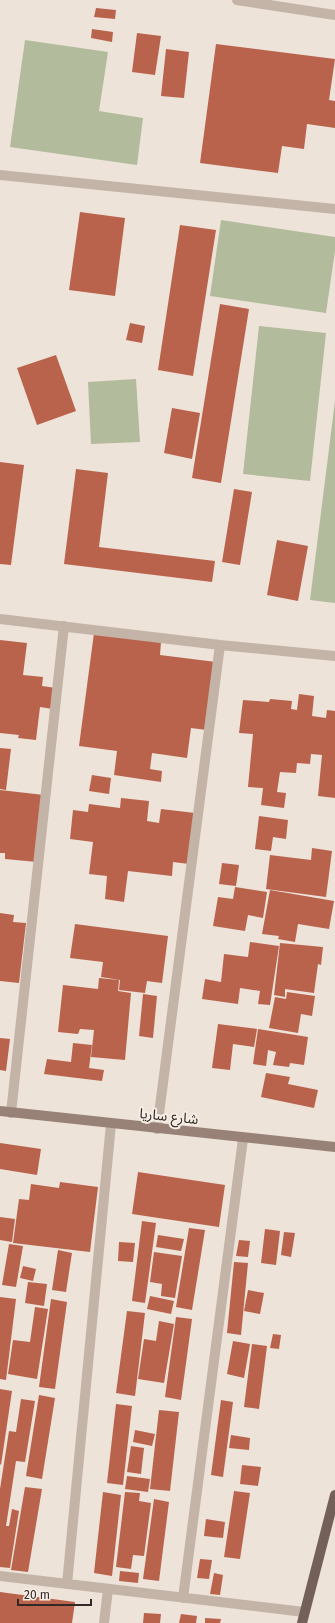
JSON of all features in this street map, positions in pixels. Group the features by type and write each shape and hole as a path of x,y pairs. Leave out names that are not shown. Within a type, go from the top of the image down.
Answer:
{"main road":[{"path":"302,1623 335,1494"}],"street":[{"path":"237,0 335,15"},
{"path":"0,175 335,209"},
{"path":"0,618 220,645 335,656"},
{"path":"11,1112 64,626"},
{"path":"158,1129 220,645"},
{"name":"شارع ساريا","path":"0,1111 335,1147"},
{"path":"66,1584 110,1124"},
{"path":"183,1598 243,1138"},
{"path":"0,1576 304,1612"},
{"path":"104,1623 108,1589"}],"green space":[{"path":"25,40 108,52 99,111 143,118 137,165 10,147"},
{"path":"221,220 335,237 335,251 326,313 210,296"},
{"path":"259,326 326,333 310,481 243,474"},
{"path":"136,379 140,442 91,444 88,382"},
{"path":"335,401 335,603 310,600"}],"building":[{"path":"96,8 116,10 115,19 94,17"},
{"path":"92,29 113,32 112,42 91,38"},
{"path":"137,33 161,36 155,75 132,72"},
{"path":"216,44 335,59 329,100 335,101 335,128 307,124 304,149 282,146 278,173 200,163"},
{"path":"166,49 189,52 184,98 161,96"},
{"path":"80,212 125,218 115,296 69,290"},
{"path":"180,225 216,230 193,376 158,370"},
{"path":"220,304 249,309 221,483 192,478"},
{"path":"130,323 145,326 142,343 126,340"},
{"path":"56,355 76,411 37,425 17,368"},
{"path":"172,408 200,413 192,459 164,453"},
{"path":"0,462 24,465 11,565 0,564"},
{"path":"76,469 108,473 99,547 215,561 212,582 64,564"},
{"path":"234,489 252,492 240,565 222,562"},
{"path":"277,540 308,546 298,601 267,595"},
{"path":"94,633 161,642 160,655 216,662 207,730 191,728 187,758 152,753 150,769 162,771 161,782 114,775 117,751 79,746"},
{"path":"0,640 27,643 23,675 43,677 42,686 56,688 53,709 40,707 36,740 18,738 19,735 0,733"},
{"path":"299,694 314,696 312,716 326,718 327,710 335,711 335,798 318,796 322,755 311,754 310,764 297,763 296,773 280,772 277,792 286,793 284,808 261,805 263,788 248,787 253,734 239,733 243,700 269,702 270,699 292,701 291,709 297,710"},
{"path":"0,748 11,749 6,790 0,789"},
{"path":"92,775 111,778 109,794 89,791"},
{"path":"0,790 44,795 37,862 5,859 5,853 0,853"},
{"path":"121,798 149,801 147,821 159,823 161,809 195,813 189,864 173,862 172,876 128,871 124,902 105,899 107,876 89,874 93,842 70,839 73,810 88,812 89,804 120,808"},
{"path":"259,816 288,820 286,839 273,837 271,851 255,849"},
{"path":"312,848 332,851 326,897 266,889 270,855 311,860"},
{"path":"222,863 239,865 236,886 219,884"},
{"path":"235,887 267,892 263,918 248,915 245,931 213,926 218,897 233,899"},
{"path":"270,890 334,901 329,929 298,924 295,942 278,939 279,936 262,934"},
{"path":"0,913 14,915 13,922 26,923 19,983 0,981"},
{"path":"75,924 168,936 162,983 147,981 145,993 119,990 120,980 101,977 103,962 70,958"},
{"path":"250,942 279,946 270,1005 258,1004 260,991 240,988 238,1004 202,999 205,979 221,982 224,954 248,957"},
{"path":"280,943 323,947 321,965 318,964 314,993 285,989 285,997 274,995"},
{"path":"99,978 119,980 118,991 131,993 125,1060 91,1057 94,1030 80,1029 78,1034 58,1032 63,985 98,989"},
{"path":"287,992 315,996 312,1016 301,1014 298,1033 269,1028 275,997 286,999"},
{"path":"143,994 157,996 153,1038 139,1036"},
{"path":"218,1024 257,1029 254,1047 233,1044 230,1070 212,1068"},
{"path":"258,1029 308,1037 304,1065 290,1063 289,1067 273,1065 276,1052 268,1050 266,1066 253,1064"},
{"path":"0,1038 10,1039 6,1071 0,1070"},
{"path":"73,1043 92,1045 89,1068 104,1070 102,1081 44,1074 47,1059 71,1062"},
{"path":"266,1073 290,1077 288,1084 318,1090 314,1108 261,1097"},
{"path":"0,1143 41,1149 37,1175 0,1169"},
{"path":"138,1172 225,1185 219,1227 132,1214"},
{"path":"60,1182 98,1187 90,1252 13,1243 19,1199 29,1200 31,1184 59,1188"},
{"path":"0,1217 15,1219 12,1242 0,1240"},
{"path":"142,1221 156,1223 145,1303 132,1301"},
{"path":"189,1228 205,1230 192,1310 176,1307"},
{"path":"265,1229 280,1231 276,1265 261,1263"},
{"path":"284,1232 295,1233 291,1257 281,1255"},
{"path":"158,1235 184,1239 181,1251 156,1247"},
{"path":"239,1240 250,1241 248,1257 236,1256"},
{"path":"119,1242 135,1243 133,1262 118,1261"},
{"path":"9,1244 23,1246 16,1287 2,1285"},
{"path":"58,1250 72,1253 66,1292 52,1290"},
{"path":"154,1252 182,1256 175,1298 161,1296 162,1284 150,1282"},
{"path":"234,1262 248,1263 241,1335 227,1333"},
{"path":"23,1266 36,1269 33,1281 20,1278"},
{"path":"28,1282 47,1284 44,1306 25,1303"},
{"path":"248,1290 264,1293 260,1314 244,1311"},
{"path":"150,1296 174,1301 171,1314 147,1309"},
{"path":"0,1297 16,1299 6,1380 0,1379"},
{"path":"51,1299 67,1302 55,1389 39,1387"},
{"path":"35,1307 48,1309 37,1379 8,1374 13,1340 30,1342"},
{"path":"127,1311 145,1313 135,1396 116,1393"},
{"path":"176,1317 192,1319 181,1400 165,1397"},
{"path":"159,1321 174,1324 164,1383 138,1379 144,1339 156,1341"},
{"path":"273,1334 281,1335 279,1349 270,1348"},
{"path":"233,1341 250,1344 244,1378 227,1374"},
{"path":"252,1344 267,1346 259,1409 244,1407"},
{"path":"0,1389 12,1391 1,1465 0,1464"},
{"path":"39,1395 55,1398 42,1479 26,1476"},
{"path":"21,1399 35,1401 25,1462 16,1461 6,1526 9,1526 12,1509 19,1511 10,1568 0,1567 0,1489 9,1431 16,1432"},
{"path":"221,1400 233,1402 223,1477 211,1475"},
{"path":"116,1404 132,1406 123,1485 107,1483"},
{"path":"159,1410 179,1412 170,1491 150,1489"},
{"path":"135,1430 155,1434 152,1446 133,1442"},
{"path":"231,1435 250,1438 249,1450 229,1448"},
{"path":"131,1446 144,1448 141,1474 127,1472"},
{"path":"242,1465 261,1467 258,1486 240,1484"},
{"path":"127,1476 150,1479 148,1492 125,1489"},
{"path":"25,1487 42,1489 28,1572 11,1570"},
{"path":"234,1491 250,1493 240,1559 224,1557"},
{"path":"103,1492 121,1495 112,1576 94,1573"},
{"path":"125,1492 140,1493 139,1501 151,1503 144,1556 133,1555 131,1569 116,1567"},
{"path":"154,1499 169,1502 159,1581 143,1579"},
{"path":"206,1519 225,1522 223,1538 204,1536"},
{"path":"200,1559 212,1560 209,1579 197,1578"},
{"path":"120,1571 139,1573 138,1583 119,1581"},
{"path":"214,1573 223,1575 220,1595 210,1594"},
{"path":"0,1592 75,1602 72,1623 0,1623"},
{"path":"144,1613 161,1614 160,1623 143,1623"},
{"path":"181,1614 197,1616 196,1623 179,1623"},
{"path":"205,1618 221,1619 220,1623 205,1623"}]}
